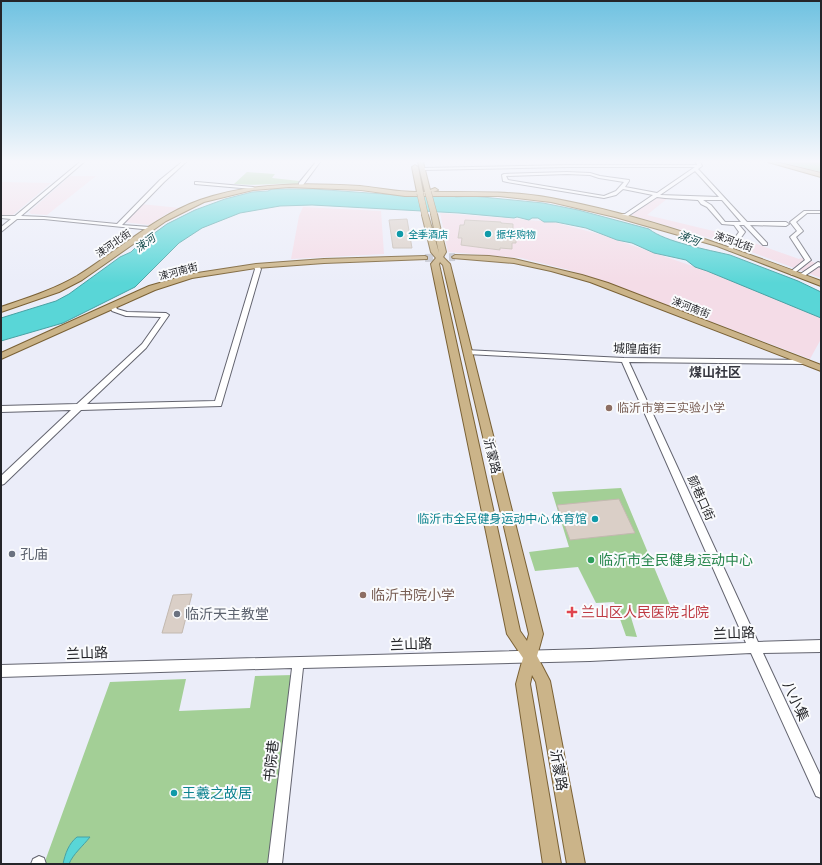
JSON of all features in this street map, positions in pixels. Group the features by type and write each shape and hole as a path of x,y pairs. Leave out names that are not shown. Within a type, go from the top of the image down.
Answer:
{"main road":[{"name":"涑河北街","path":"1,310 56,290 79,278 164,220 199,202"},
{"name":"沂蒙路","path":"422,202 434,252 442,259 467,352 536,634 523,684 552,864"},
{"name":"沂蒙路","path":"431,202 514,634 530,656 543,681 576,864"},
{"name":"涑河北街","path":"561,202 628,217 730,249 821,284"},
{"path":"359,260 371,257 428,256 442,259"},
{"name":"涑河南街","path":"1,356 152,288 191,276 256,266 374,259 442,259 501,261 553,270 605,285 821,368"},
{"path":"359,260 442,259"}],"street":[{"path":"1,230 33,202"},
{"path":"118,226 141,202"},
{"path":"628,217 646,202"},
{"path":"702,202 709,206 724,224 786,224"},
{"path":"727,202 765,244"},
{"path":"792,273 808,260 793,237 800,231 793,222 806,212 821,212"},
{"path":"1,217 44,218 150,229"},
{"path":"730,249 742,232 736,224"},
{"path":"801,276 818,264 821,265"},
{"path":"1,409 218,404 258,269 256,266"},
{"path":"1,481 144,346 166,315 126,314 114,310 113,306"},
{"name":"城隍庙街","path":"467,352 624,360 806,362"},
{"name":"颜巷口街","path":"624,360 754,647"},
{"name":"兰山路","path":"1,671 821,646"},
{"name":"八小集","path":"754,647 821,790"},
{"name":"书院巷","path":"275,864 298,662"}],"shaded area":[{"path":"1,202 28,202 13,215 1,215"},
{"path":"40,202 63,202 47,215 31,214 29,212"},
{"path":"650,202 663,202 647,215 734,236 799,259 801,258 808,260 821,265 821,278 730,244 631,215"},
{"path":"141,204 180,208 168,213 149,225 123,222"},
{"path":"303,207 381,211 384,254 291,259 299,216"},
{"path":"440,213 553,222 599,234 707,271 821,318 821,339 810,359 662,303 569,270 521,258 448,252"}],"green space":[{"name":"临沂市全民健身运动中心","path":"621,488 671,608 630,614 637,637 626,636 614,602 596,603 578,567 535,571 529,552 569,547 552,492"},
{"name":"王羲之故居","path":"293,675 269,864 44,864 110,682 186,679 179,711 250,708 255,676"}],"water":[{"name":"涑河","path":"216,202 543,203 578,210 649,229 656,234 676,242 730,255 798,281 821,292 821,318 695,267 686,260 654,253 632,243 617,240 586,228 556,222 544,222 538,218 532,218 529,220 517,217 312,205 280,206 240,213 202,228 179,243 135,287 63,323 1,341 1,318 56,301 69,294 120,257 131,252 138,245 167,224 195,210"},
{"path":"77,837 90,837 76,853 69,864 63,864 68,849"}],"building":[{"name":"全季酒店","path":"407,219 412,248 393,248 389,220"},
{"name":"振华购物","path":"465,220 513,224 513,230 516,230 516,243 512,243 512,249 500,248 500,250 461,245 462,238 458,238 460,225 464,225"},
{"name":"临沂市全民健身运动中心 体育馆","path":"619,499 635,533 570,540 557,505"},
{"name":"临沂天主教堂","path":"192,594 182,633 162,633 173,595"}],"tunnel":[{"path":"425,258 455,257"}],"place":[{"name":"全季酒店","path":"400,234"},
{"name":"振华购物","path":"488,234"},
{"name":"临沂市第三实验小学","path":"609,408"},
{"name":"临沂市全民健身运动中心 体育馆","path":"595,519"},
{"name":"孔庙","path":"12,554"},
{"name":"临沂市全民健身运动中心","path":"591,560"},
{"name":"临沂书院小学","path":"363,595"},
{"name":"兰山区人民医院 北院","path":"572,612"},
{"name":"临沂天主教堂","path":"177,614"},
{"name":"王羲之故居","path":"174,793"}],"district":[{"name":"煤山社区","path":"715,372"}]}
